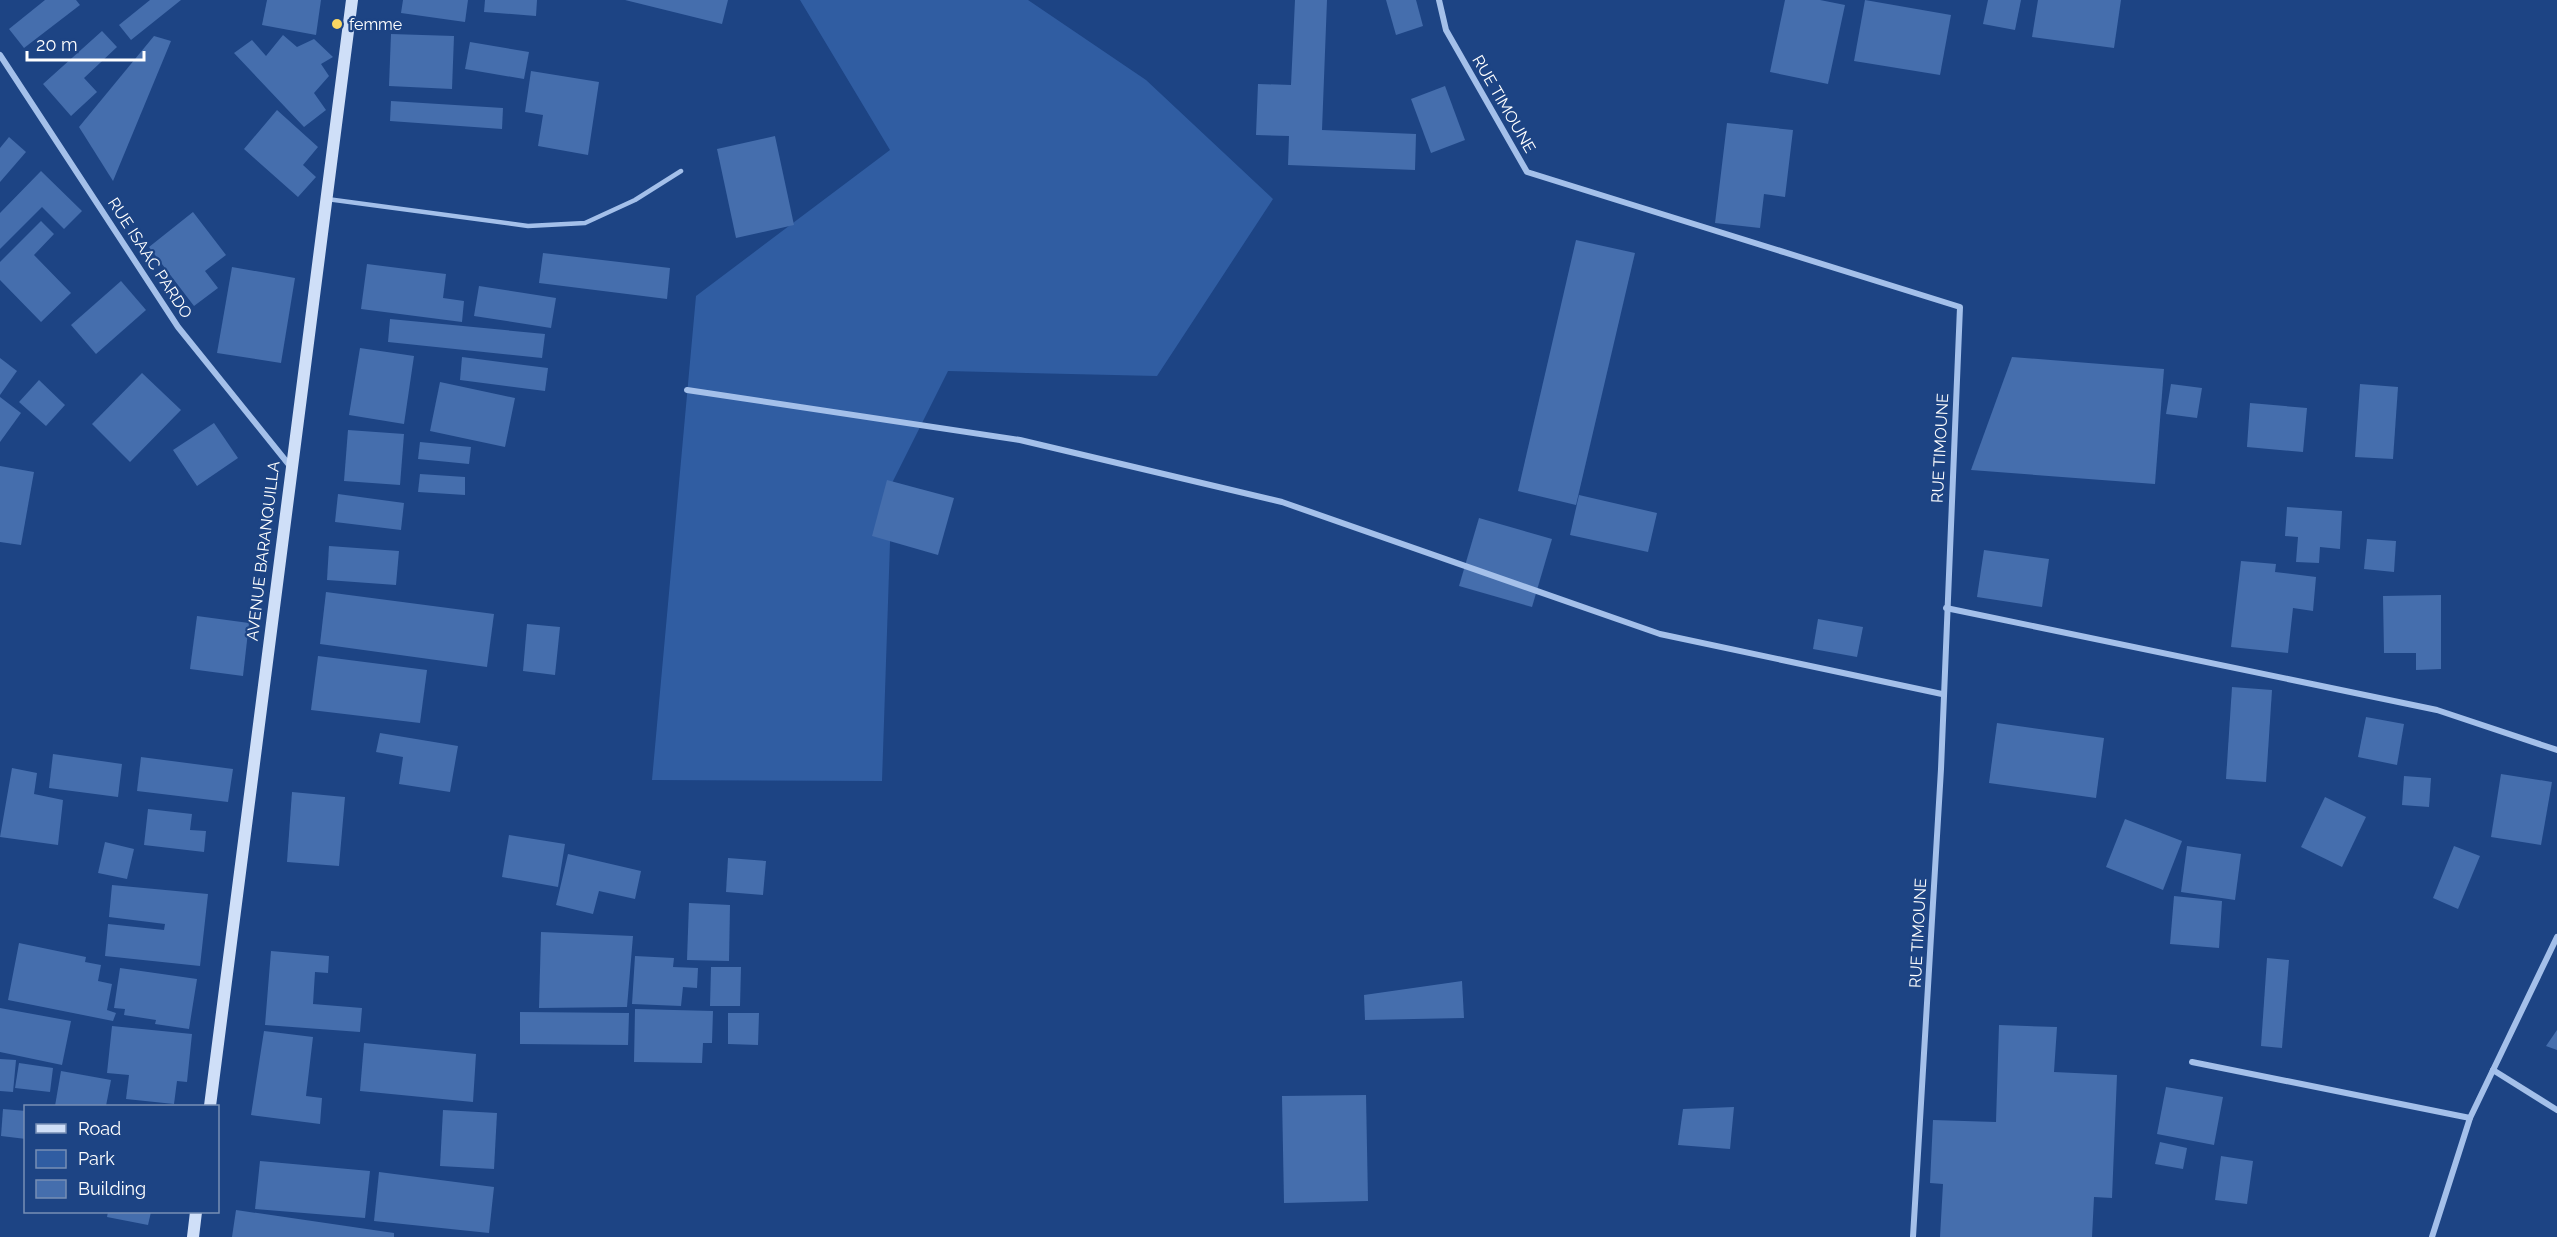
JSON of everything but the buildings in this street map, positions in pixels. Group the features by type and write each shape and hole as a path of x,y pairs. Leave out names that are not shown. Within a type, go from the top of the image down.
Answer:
{"main road":[{"name":"AVENUE BARANQUILLA","path":"210,1105 324,198 352,0"},
{"path":"193,1237 196,1213"}],"street":[{"name":"RUE TIMOUNE","path":"1439,0 1446,30 1527,172 1960,307 1942,694 1941,769 1913,1237"},
{"name":"RUE ISAAC PARDO","path":"0,55 178,327 291,466"},
{"path":"687,390 1020,440 1282,502 1660,634 1942,694"},
{"path":"1946,608 2437,710 2557,750"},
{"path":"2433,1237 2470,1118 2557,936"},
{"path":"2192,1062 2470,1118"},
{"path":"2493,1070 2557,1110"}],"lane":[{"path":"324,198 516,225 585,223 635,200 681,171"}],"green space":[{"path":"800,0 1028,0 1146,80 1273,199 1157,376 948,371 892,483 882,781 652,780 696,296 890,150"}],"place":[{"name":"femme","path":"337,24"}]}
